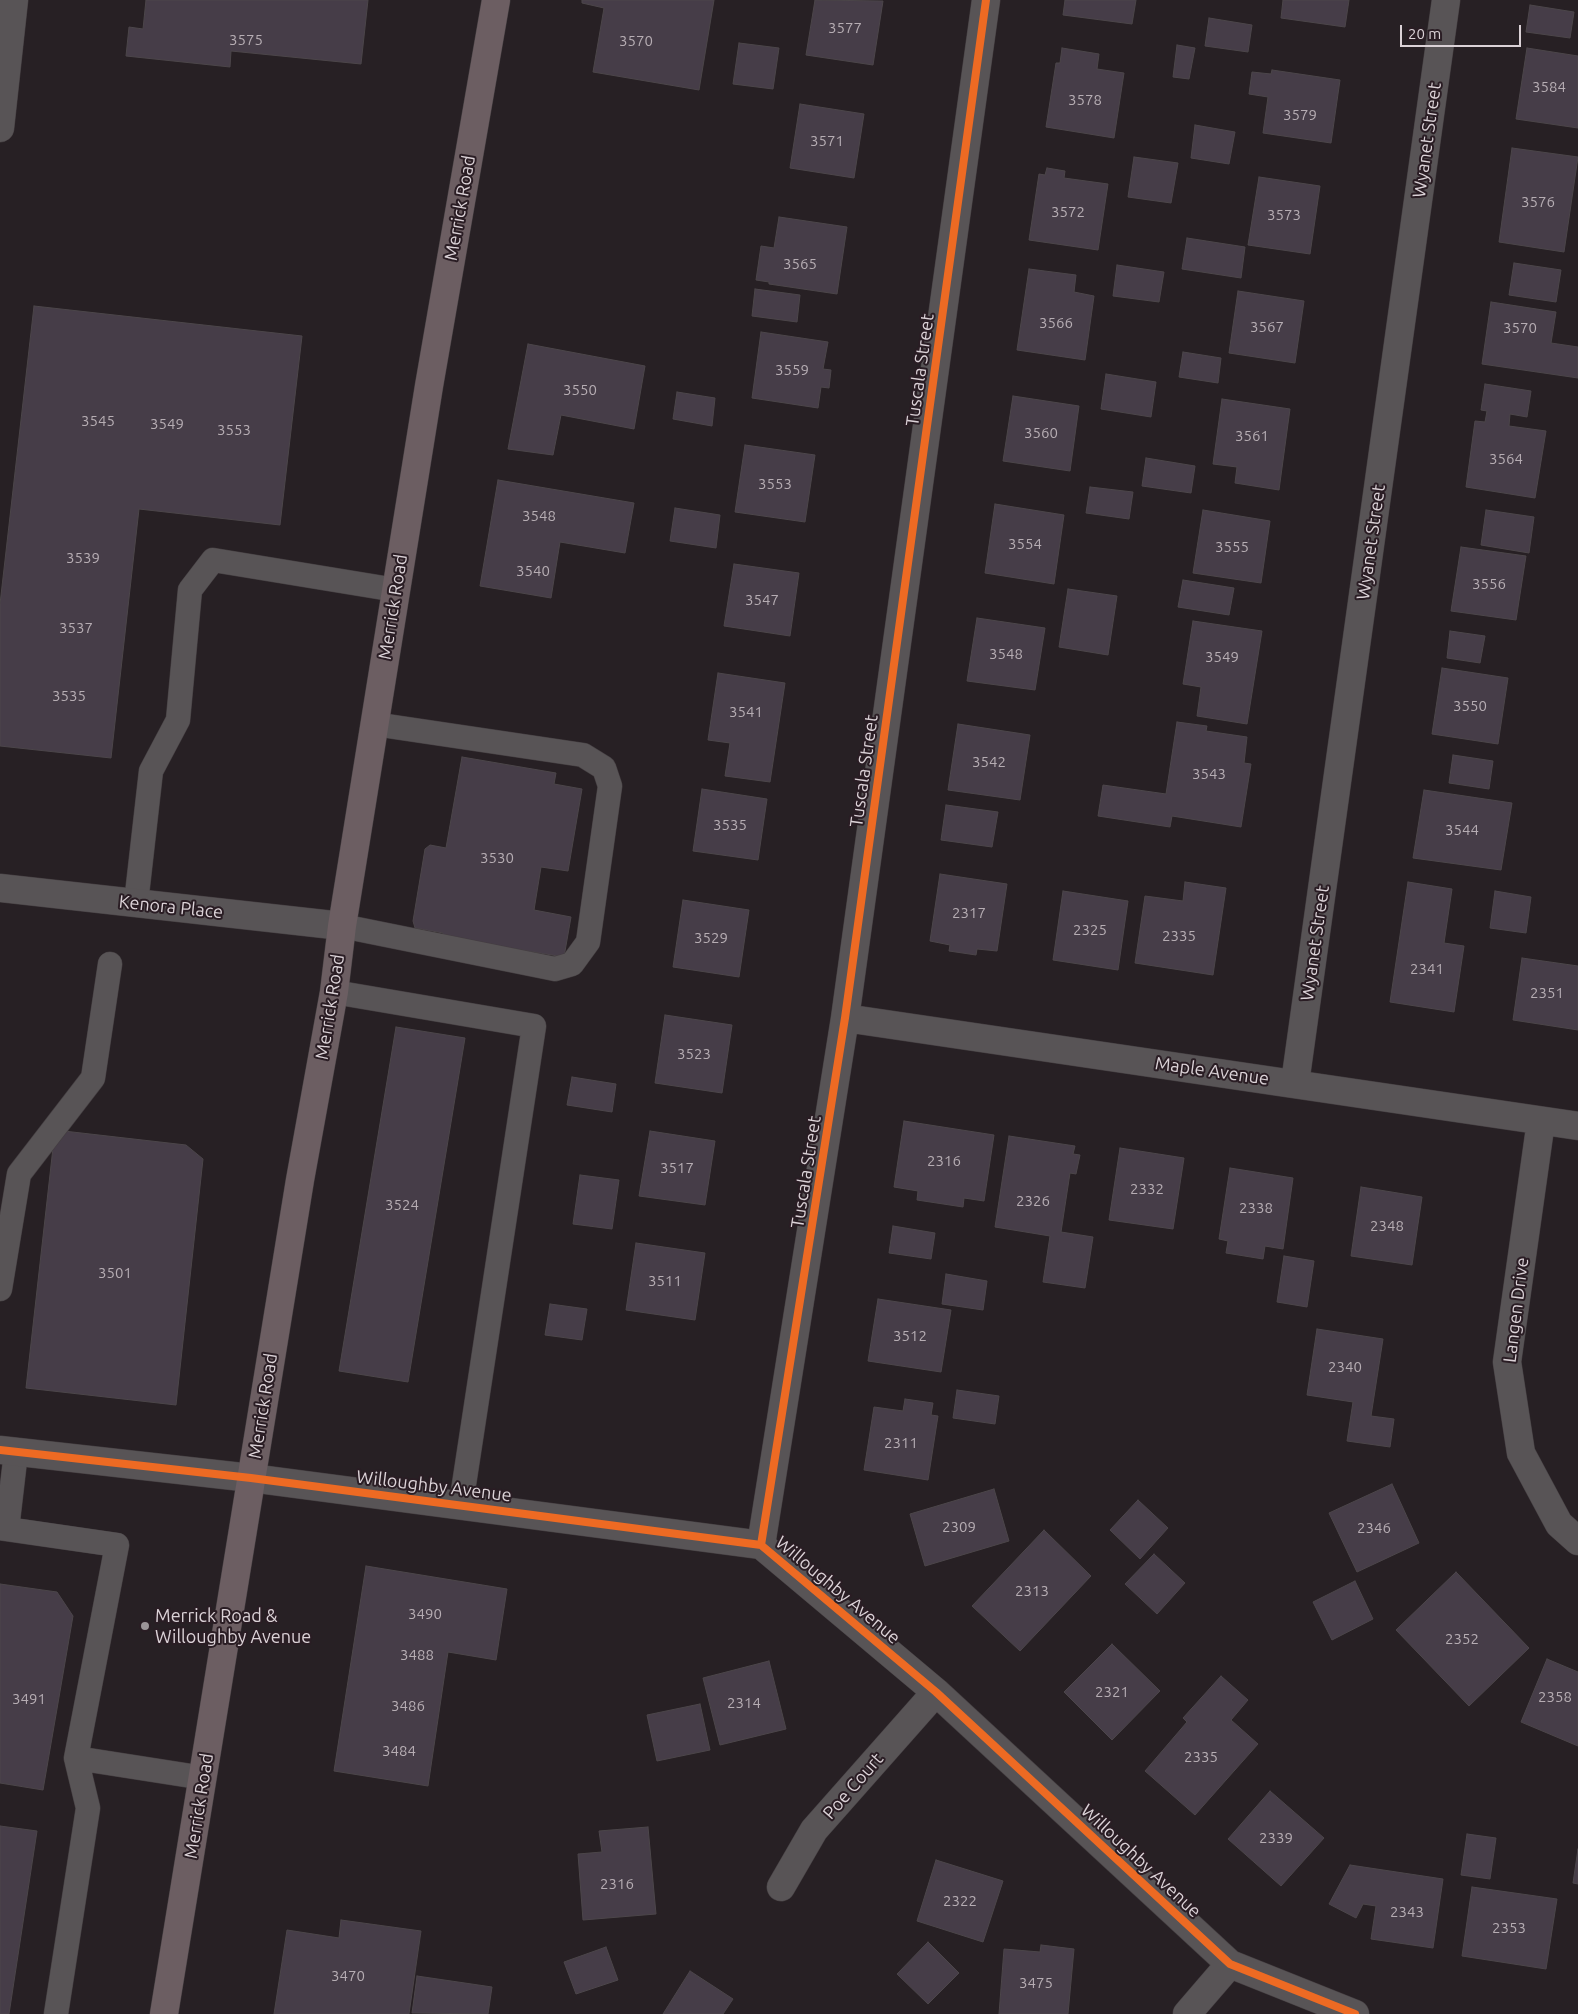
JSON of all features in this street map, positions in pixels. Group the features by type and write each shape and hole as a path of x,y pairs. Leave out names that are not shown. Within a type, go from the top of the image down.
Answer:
{"main road":[{"name":"Merrick Road","path":"164,2014 300,1180 334,992 342,926 429,386 496,0"}],"street":[{"path":"0,128 14,0"},
{"name":"Tuscala Street","path":"761,1545 845,1018 986,0"},
{"name":"Wyanet Street","path":"1295,1083 1446,0"},
{"name":"Kenora Place","path":"0,888 342,926"},
{"name":"Maple Avenue","path":"845,1018 1578,1126"},
{"name":"Langen Drive","path":"1541,1121 1507,1362 1521,1453 1559,1524 1578,1541"},
{"name":"Willoughby Avenue","path":"8,1451 461,1504 761,1545 936,1692 1230,1964 1355,2014"},
{"name":"Poe Court","path":"781,1887 814,1830 936,1692"},
{"path":"1187,2014 1230,1964"}],"lane":[{"path":"136,903 151,771 178,720 190,590 214,560 396,590"},
{"path":"342,926 555,969 572,964 588,942 610,786 604,768 583,755 374,724"},
{"path":"0,1289 19,1174 93,1078 110,964"},
{"path":"334,992 534,1026 461,1504"},
{"path":"8,1451 3,1528 117,1545 76,1758 88,1808 56,2014"},
{"path":"76,1758 204,1778"}],"building":[{"path":"146,0 368,0 361,64 231,51 230,67 126,56 129,27 143,29"},
{"path":"582,0 714,0 699,90 593,72 604,8 582,3"},
{"path":"815,0 883,1 873,65 806,55"},
{"path":"1065,0 1136,0 1132,24 1063,15"},
{"path":"1283,0 1349,0 1345,27 1281,18"},
{"path":"1530,5 1574,12 1570,38 1526,32"},
{"path":"1209,18 1252,25 1248,52 1205,46"},
{"path":"739,43 779,48 773,89 733,84"},
{"path":"1177,45 1195,48 1189,79 1173,77"},
{"path":"1062,48 1099,54 1097,69 1124,73 1114,138 1046,127 1056,63 1060,63"},
{"path":"1527,48 1578,56 1578,128 1516,119"},
{"path":"1272,70 1340,80 1331,143 1263,133 1268,97 1249,94 1252,72 1271,74"},
{"path":"800,104 864,114 854,178 790,168"},
{"path":"1195,125 1235,132 1229,164 1191,158"},
{"path":"1512,148 1578,157 1564,252 1499,242"},
{"path":"1134,157 1178,163 1171,203 1128,197"},
{"path":"1047,168 1065,171 1064,178 1108,184 1098,250 1029,240 1039,174 1045,175"},
{"path":"1259,177 1320,186 1310,254 1248,245"},
{"path":"779,217 847,227 837,294 769,284 769,282 756,280 761,246 774,248"},
{"path":"1187,238 1245,247 1241,278 1182,269"},
{"path":"1514,263 1561,270 1556,302 1509,295"},
{"path":"1117,265 1164,272 1159,302 1113,296"},
{"path":"1029,269 1076,275 1074,292 1094,296 1085,360 1017,350"},
{"path":"755,289 800,295 797,322 752,316"},
{"path":"1238,291 1304,301 1295,363 1229,353"},
{"path":"1491,302 1556,312 1551,343 1578,347 1578,378 1482,364"},
{"path":"34,306 302,336 280,525 139,509 111,758 0,746 0,604"},
{"path":"761,332 828,342 823,369 831,370 829,388 821,387 818,408 752,398"},
{"path":"528,344 645,366 634,429 561,415 553,455 508,449"},
{"path":"1183,352 1221,358 1218,383 1179,377"},
{"path":"1106,374 1156,382 1151,417 1101,409"},
{"path":"1485,384 1531,391 1527,417 1510,414 1509,426 1546,431 1535,498 1466,487 1475,421 1485,422 1487,411 1481,410"},
{"path":"677,392 715,398 712,426 673,419"},
{"path":"1013,396 1079,406 1070,471 1003,461"},
{"path":"1222,399 1290,409 1279,490 1235,483 1237,467 1213,464"},
{"path":"745,445 815,455 805,522 735,512"},
{"path":"1146,458 1195,466 1191,493 1142,486"},
{"path":"498,480 634,503 625,553 560,542 551,598 480,586"},
{"path":"1090,487 1133,492 1129,519 1086,513"},
{"path":"995,504 1064,515 1054,584 985,573"},
{"path":"675,508 720,515 716,548 670,541"},
{"path":"1203,510 1270,521 1261,583 1193,573"},
{"path":"1486,510 1534,517 1529,553 1481,545"},
{"path":"1461,547 1526,556 1516,620 1451,611"},
{"path":"734,564 799,573 790,636 724,626"},
{"path":"1183,580 1234,588 1229,615 1178,607"},
{"path":"1068,589 1117,596 1108,655 1059,647"},
{"path":"977,618 1045,628 1035,690 967,681"},
{"path":"1193,621 1262,631 1247,724 1197,716 1201,687 1183,684"},
{"path":"1450,631 1485,636 1480,663 1447,658"},
{"path":"1442,668 1508,678 1498,744 1432,734"},
{"path":"718,673 785,683 770,782 725,776 730,743 708,740"},
{"path":"1177,722 1207,726 1206,731 1247,737 1244,763 1251,764 1241,827 1172,816 1170,827 1098,816 1103,785 1166,794"},
{"path":"958,724 1030,735 1020,800 948,790"},
{"path":"1453,755 1493,761 1489,789 1449,783"},
{"path":"462,757 556,773 554,784 582,789 568,871 541,867 534,910 571,917 564,957 442,937 443,933 415,928 413,921 425,849 430,845 446,848"},
{"path":"702,789 767,799 758,860 693,851"},
{"path":"1424,790 1512,803 1501,870 1413,858"},
{"path":"946,805 998,812 992,847 941,840"},
{"path":"940,874 1007,884 997,951 977,949 976,955 949,951 950,945 930,941"},
{"path":"1185,882 1226,888 1213,975 1135,963 1145,896 1183,901"},
{"path":"1408,882 1452,889 1444,943 1464,946 1454,1012 1390,1002"},
{"path":"1063,891 1128,901 1118,970 1053,960"},
{"path":"1495,891 1531,897 1526,933 1490,928"},
{"path":"683,900 749,910 739,977 673,967"},
{"path":"1522,958 1578,966 1578,1030 1513,1020"},
{"path":"665,1015 732,1025 722,1093 655,1083"},
{"path":"396,1027 465,1038 408,1382 339,1371"},
{"path":"572,1077 616,1084 612,1112 567,1105"},
{"path":"904,1121 994,1135 984,1201 964,1198 963,1207 917,1200 918,1191 894,1187"},
{"path":"55,1130 186,1145 203,1159 176,1405 26,1388"},
{"path":"650,1131 715,1141 705,1205 639,1196"},
{"path":"1009,1136 1075,1146 1073,1154 1080,1155 1076,1174 1070,1173 1061,1232 1093,1237 1085,1288 1043,1282 1050,1236 995,1227"},
{"path":"1120,1148 1184,1158 1173,1229 1109,1220"},
{"path":"1230,1168 1293,1178 1283,1249 1265,1246 1263,1259 1226,1253 1228,1241 1219,1239"},
{"path":"580,1175 619,1180 612,1229 573,1224"},
{"path":"1361,1187 1422,1197 1412,1265 1351,1256"},
{"path":"893,1226 935,1233 931,1259 889,1253"},
{"path":"636,1243 705,1253 695,1320 626,1310"},
{"path":"1284,1256 1314,1261 1307,1307 1277,1302"},
{"path":"946,1274 987,1281 983,1310 942,1304"},
{"path":"878,1299 951,1310 941,1372 868,1361"},
{"path":"550,1304 587,1309 582,1340 545,1335"},
{"path":"1317,1329 1383,1339 1371,1416 1394,1419 1390,1447 1347,1441 1353,1402 1307,1395"},
{"path":"957,1390 999,1396 995,1424 953,1418"},
{"path":"905,1399 933,1403 931,1415 938,1416 928,1480 864,1470 874,1407 903,1411"},
{"path":"1392,1484 1419,1543 1357,1572 1329,1513"},
{"path":"994,1489 1009,1541 925,1566 910,1514"},
{"path":"1138,1500 1168,1528 1140,1559 1110,1530"},
{"path":"1044,1530 1091,1576 1020,1651 972,1606"},
{"path":"1154,1554 1185,1583 1157,1614 1125,1584"},
{"path":"366,1566 507,1589 496,1660 448,1652 428,1786 334,1771"},
{"path":"1456,1572 1529,1648 1469,1706 1396,1630"},
{"path":"1355,1581 1373,1619 1332,1640 1313,1602"},
{"path":"0,1584 57,1592 73,1616 43,1790 0,1783"},
{"path":"1112,1644 1160,1691 1112,1740 1064,1692"},
{"path":"1547,1659 1578,1672 1578,1746 1521,1722"},
{"path":"769,1661 786,1729 720,1745 703,1678"},
{"path":"1221,1676 1248,1700 1231,1720 1258,1744 1195,1815 1145,1771 1187,1722 1183,1718"},
{"path":"700,1704 710,1750 657,1761 647,1715"},
{"path":"1270,1791 1324,1838 1281,1886 1228,1839"},
{"path":"0,1826 37,1831 9,2014 0,2014"},
{"path":"648,1827 656,1914 583,1920 578,1854 602,1852 599,1831"},
{"path":"1467,1834 1496,1838 1490,1879 1461,1875"},
{"path":"1578,1849 1578,1884 1573,1883"},
{"path":"936,1860 1003,1881 983,1942 917,1921"},
{"path":"1350,1865 1443,1879 1433,1948 1371,1939 1376,1906 1363,1904 1356,1918 1329,1904"},
{"path":"1472,1887 1557,1899 1546,1969 1462,1956"},
{"path":"341,1920 421,1931 409,2014 274,2014 287,1930 339,1938"},
{"path":"928,1942 959,1973 928,2004 897,1974"},
{"path":"1041,1945 1074,1949 1068,2014 999,2014 1004,1949 1040,1952"},
{"path":"606,1947 618,1980 576,1994 564,1962"},
{"path":"690,1971 733,1999 723,2014 663,2014"},
{"path":"417,1976 492,1987 488,2014 412,2013"}],"cycle path":[{"path":"761,1545 845,1018 986,0"},
{"path":"0,1450 251,1478 761,1545 936,1692 1230,1964 1355,2014"}],"place":[{"name":"Merrick Road & Willoughby Avenue","path":"145,1626"}]}
